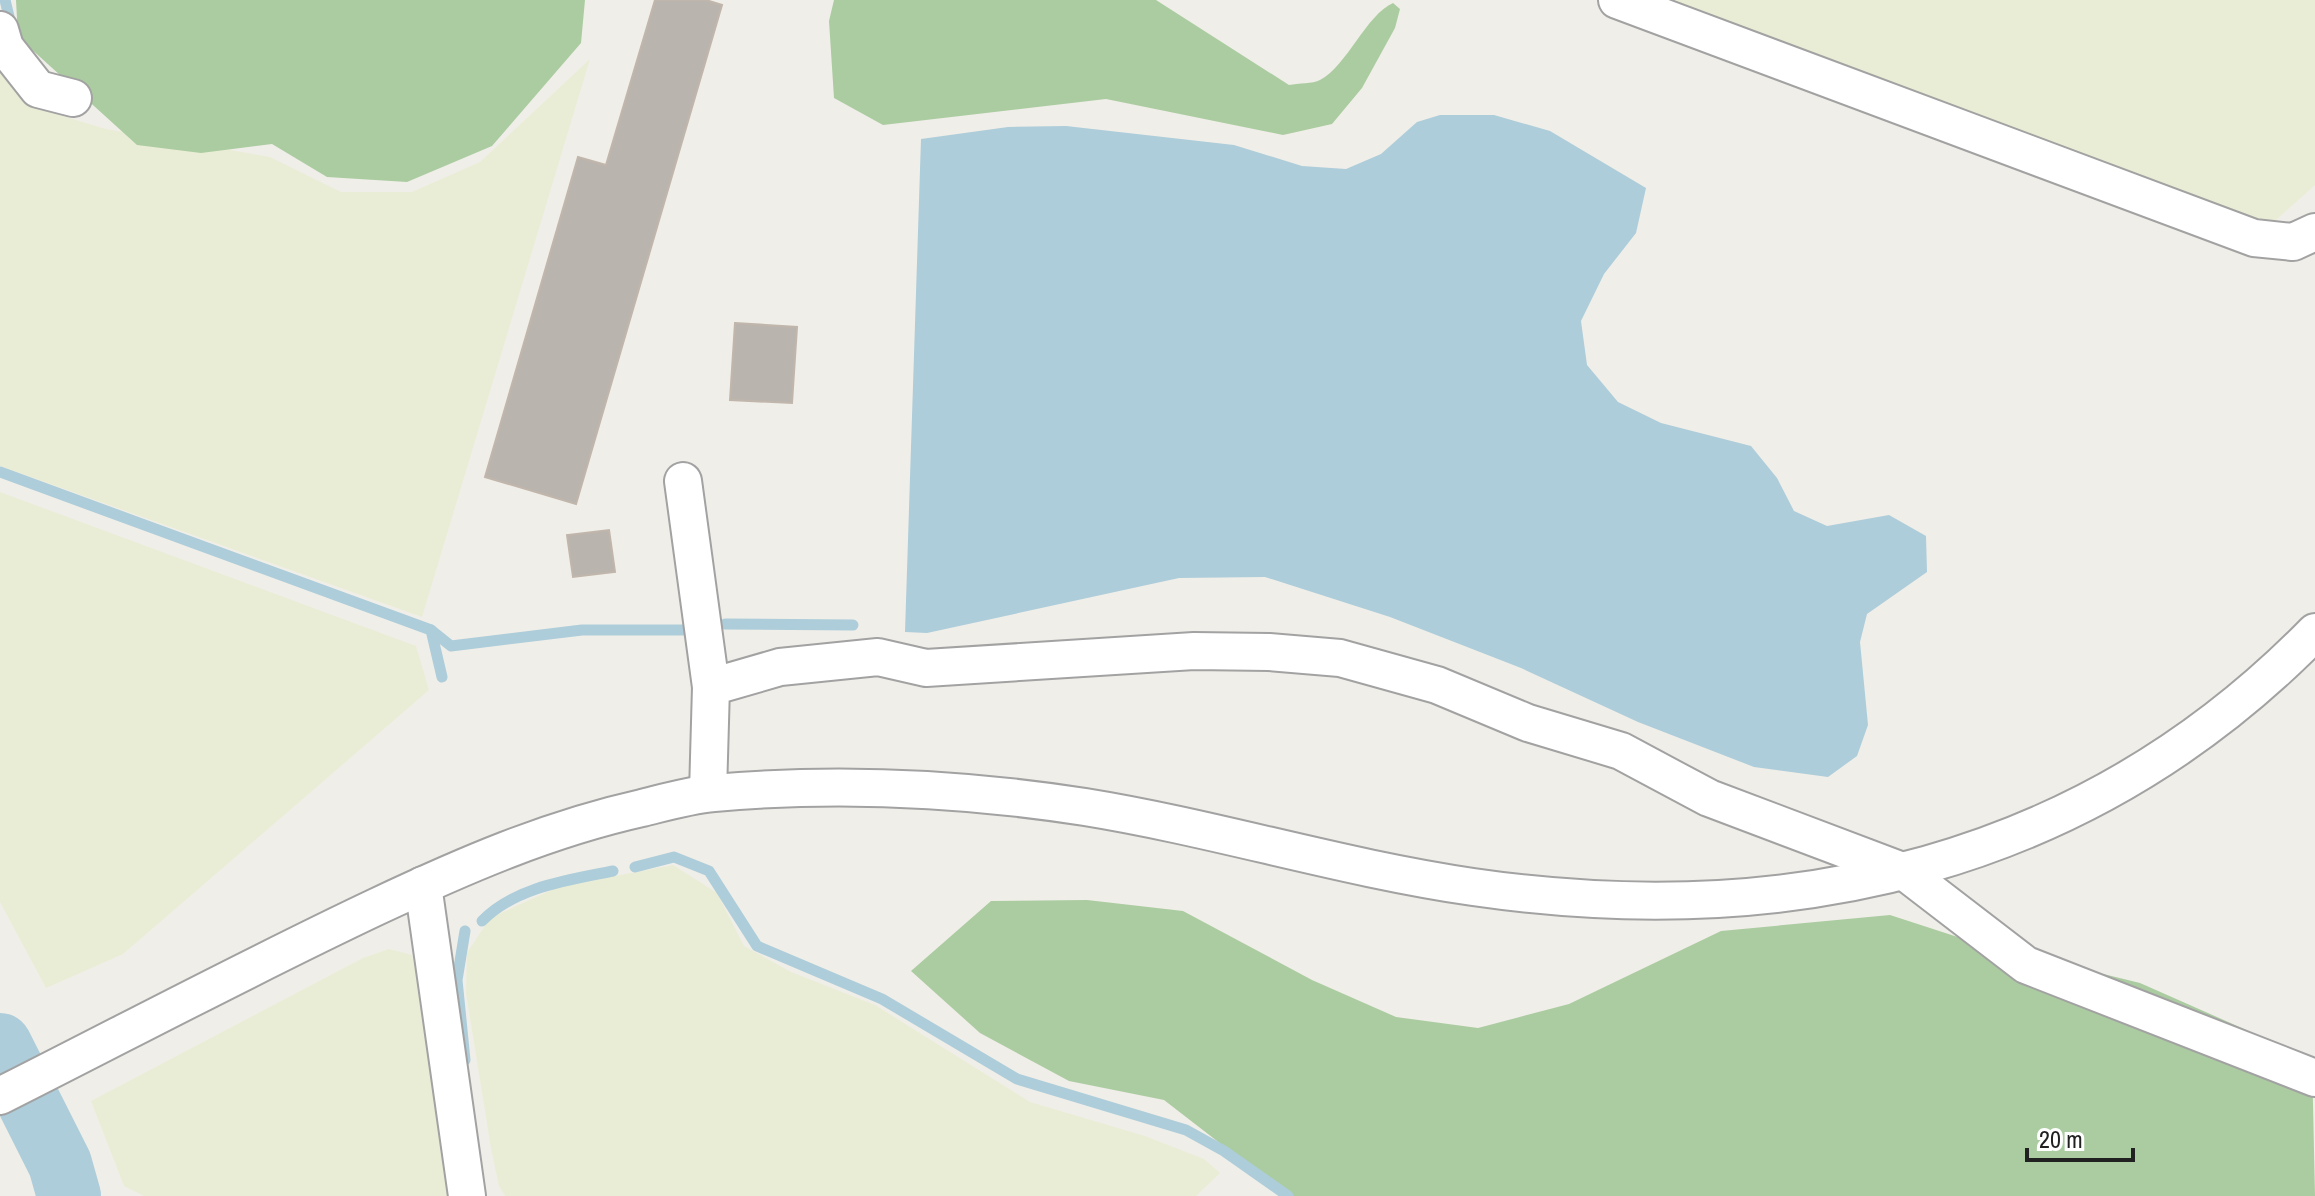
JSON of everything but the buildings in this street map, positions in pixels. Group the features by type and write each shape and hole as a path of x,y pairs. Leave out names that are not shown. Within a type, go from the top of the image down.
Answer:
{"street":[{"path":"1617,0 2254,238 2293,242 2315,232"},
{"path":"0,30 5,47 38,89 73,98"},
{"path":"683,481 711,687 708,793"},
{"path":"0,1096 423,885 540,835 708,793 911,787 1086,808 1471,887 1590,898 1754,897 1905,872 1970,854 2090,803 2199,731 2289,659 2315,632"},
{"path":"711,687 780,667 878,657 926,668 1194,651 1269,652 1340,658 1437,685 1528,723 1621,751 1709,798 1905,872 2026,965 2315,1078"},
{"path":"423,885 467,1196"}],"green space":[{"path":"16,0 585,0 581,43 492,146 407,182 327,177 272,144 201,153 137,145 18,37"},
{"path":"834,0 1156,0 1289,85 1320,80 1339,64 1383,9 1393,3 1400,9 1395,28 1362,88 1332,124 1283,135 1106,99 883,125 834,98 829,21"},
{"path":"1672,0 2315,0 2315,185 2268,227"},
{"path":"590,59 422,617 0,466 0,66 36,108 106,129 270,157 341,192 412,192 480,162"},
{"path":"0,492 416,646 429,690 123,954 46,988 0,902"},
{"path":"673,865 717,893 744,946 791,972 875,1005 1030,1102 1145,1136 1204,1159 1220,1173 1196,1196 505,1196 499,1186 491,1148 466,993 467,953 490,918 558,887"},
{"path":"1087,900 1183,911 1312,980 1396,1017 1478,1028 1569,1004 1721,931 1890,915 1973,942 2140,983 2312,1059 2315,1196 1288,1196 1164,1100 1069,1081 980,1033 911,971 991,901"},
{"path":"389,949 412,955 430,1029 448,1196 144,1196 124,1186 91,1101 363,958"}],"water":[{"path":"1440,115 1494,115 1550,131 1646,188 1636,233 1604,274 1581,321 1587,365 1618,402 1661,423 1751,446 1777,478 1794,511 1827,526 1889,515 1926,536 1927,572 1867,614 1860,642 1868,725 1857,756 1828,777 1754,767 1638,722 1521,668 1390,617 1265,577 1179,578 927,633 905,632 921,139 1008,127 1066,126 1234,145 1302,166 1346,169 1381,154 1417,122"}],"waterway":[{"path":"5,0 12,29"},
{"path":"0,472 431,630 442,677"},
{"path":"725,624 853,625"},
{"path":"431,630 451,646 582,630 684,630"},
{"path":"635,867 674,857 709,871 757,946 882,999 1017,1079 1186,1130 1224,1151 1288,1196"},
{"path":"482,921 495,909 526,893 613,871"},
{"path":"465,931 457,980 465,1060"},
{"path":"0,1045 60,1164 69,1196"}]}
